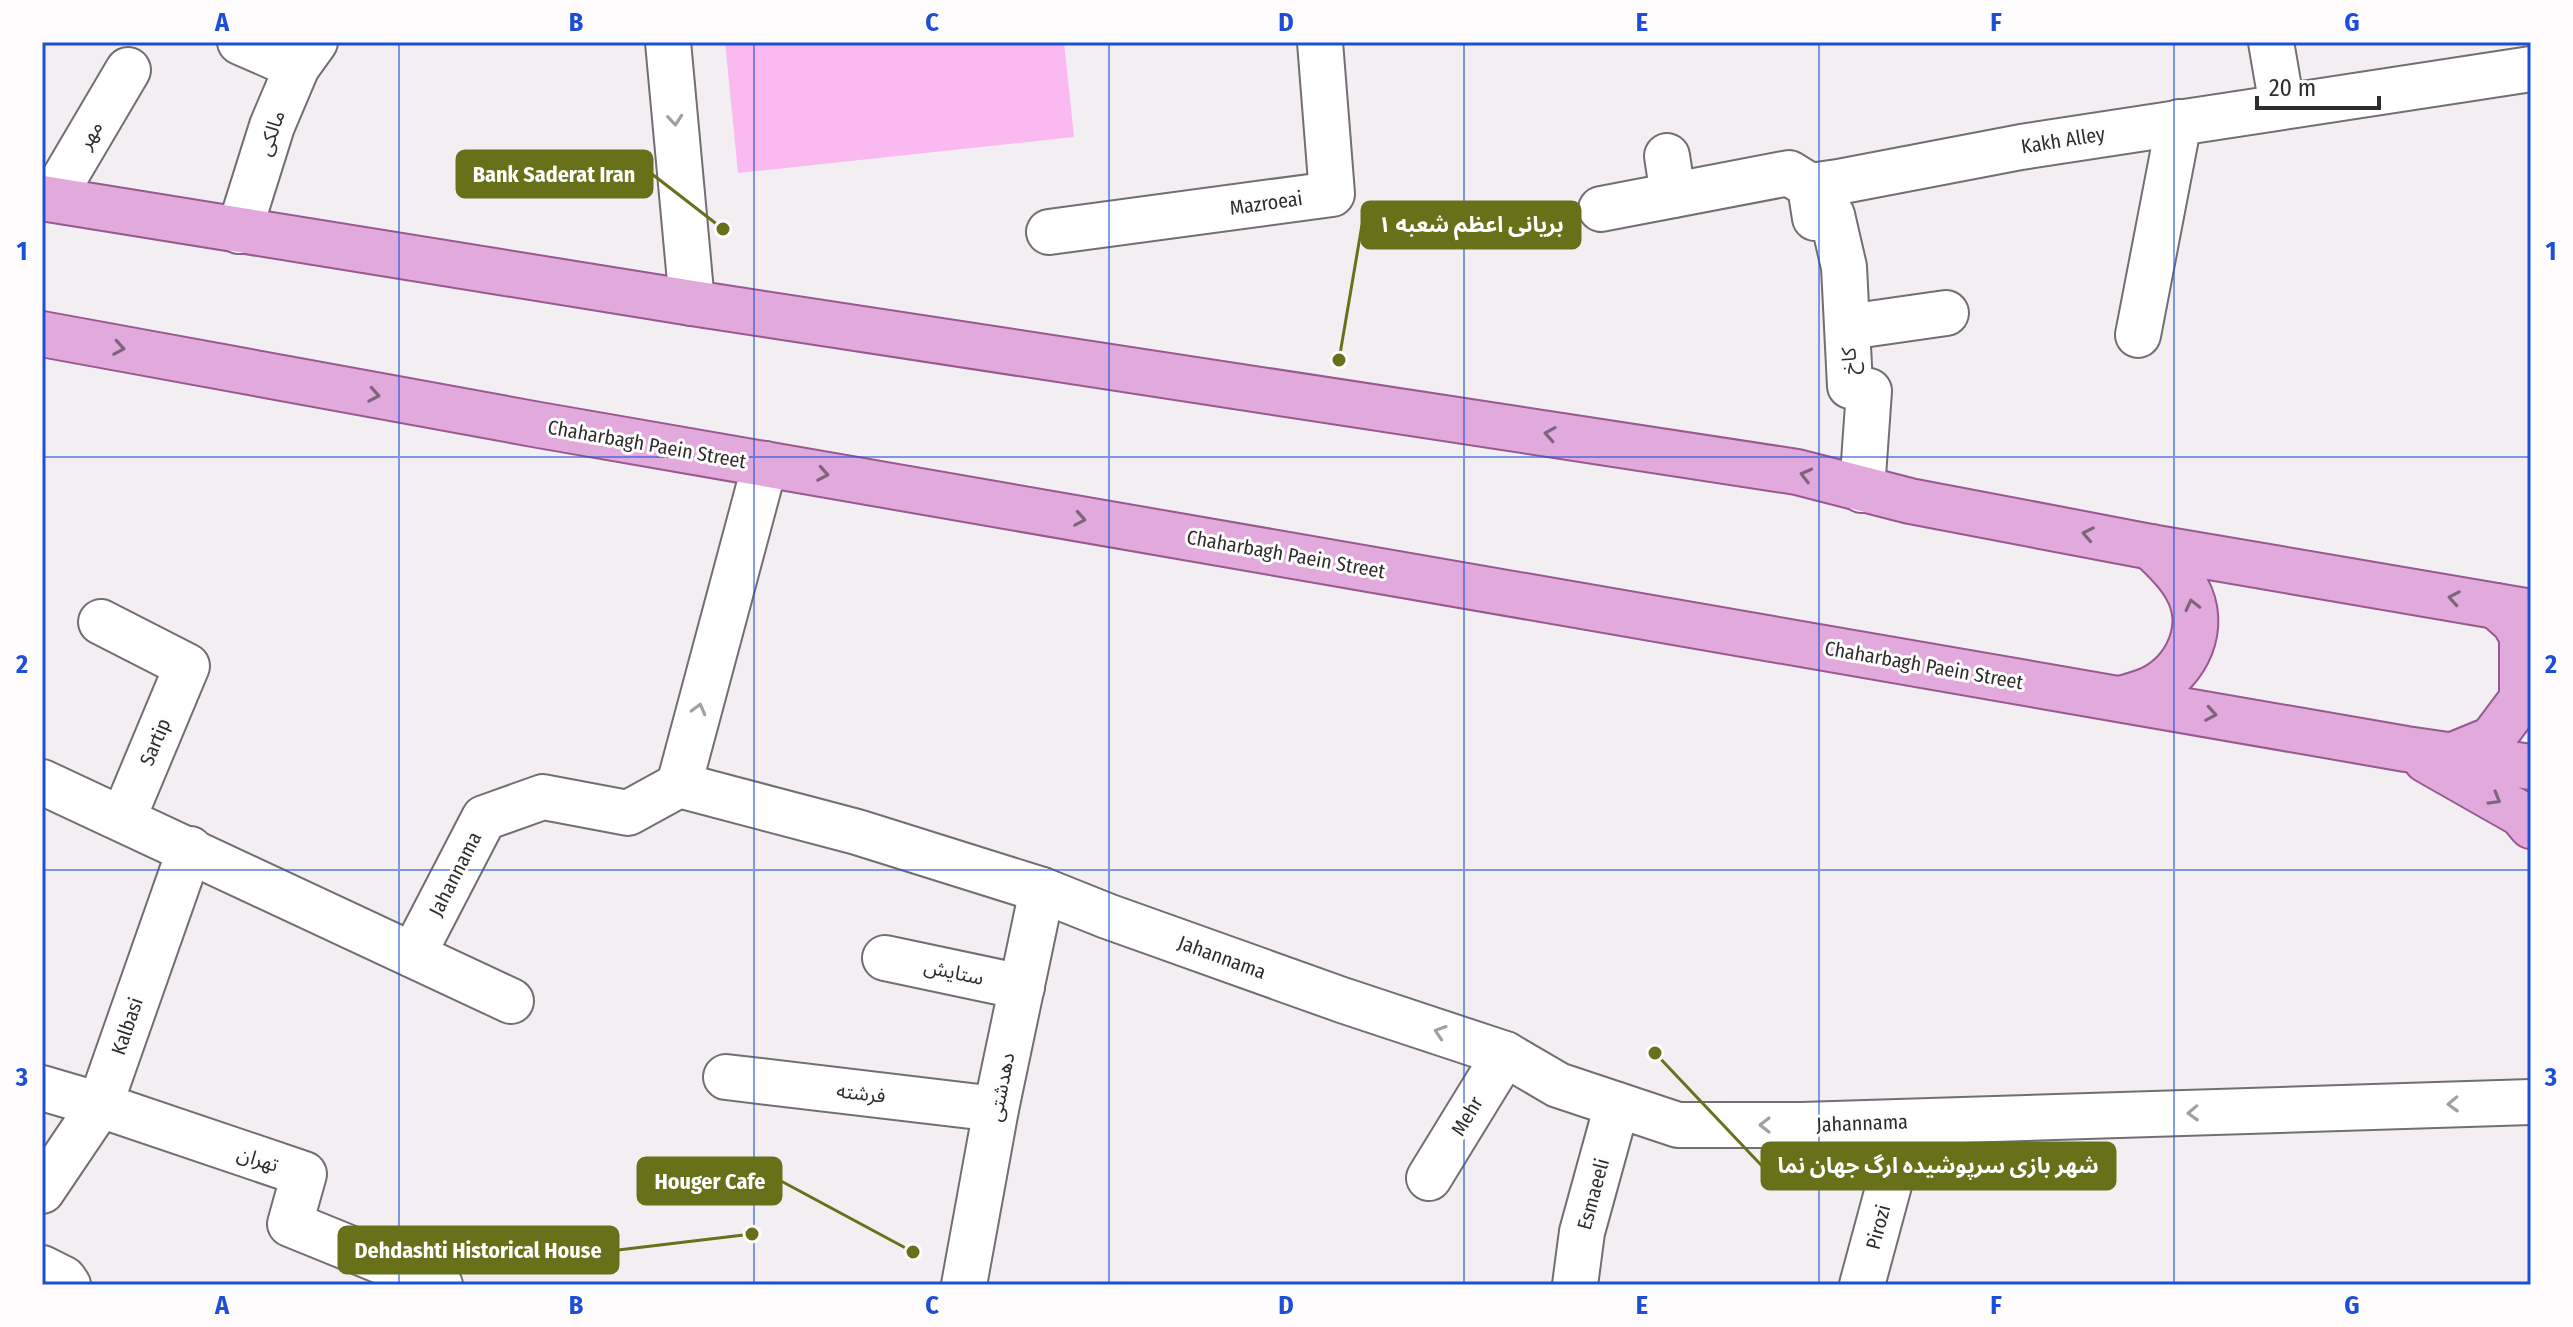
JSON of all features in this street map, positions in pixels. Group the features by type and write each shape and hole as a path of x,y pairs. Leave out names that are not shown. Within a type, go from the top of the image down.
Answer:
{"main road":[{"path":"47,198 692,303 1797,472 1862,490 2151,547 2514,609 2514,622 2522,636 2522,699 2492,739 2453,755"},
{"name":"Chaharbagh Paein Street","path":"42,334 765,464 2406,749 2531,767"},
{"path":"2121,699 2151,689 2179,669 2192,645 2195,620 2189,591 2151,547"},
{"path":"2406,749 2521,814 2531,826"}],"street":[{"path":"240,42 306,54"},
{"path":"668,42 692,303"},
{"name":"Mazroeai","path":"1049,232 1332,194 1320,42"},
{"path":"2271,42 2282,106"},
{"name":"مالکی","path":"239,231 272,126 306,54"},
{"name":"Kakh Alley","path":"1601,209 1670,176 1789,173 1810,186 2021,147 2531,69"},
{"name":"مهر","path":"47,198 128,70"},
{"path":"2138,335 2179,122"},
{"name":"کاخ","path":"1810,186 1815,218 1832,215 1844,267 1850,386 1869,391 1862,490"},
{"path":"1848,327 1946,313"},
{"path":"679,785 765,464"},
{"name":"Sartip","path":"101,622 187,666 123,819"},
{"path":"42,782 511,1001"},
{"name":"Jahannama","path":"413,955 484,818 543,797 628,813 679,785 857,832 1042,890 1342,1000 1505,1054 1558,1085 1678,1125 1906,1122 2531,1102"},
{"name":"Kalbasi","path":"42,1191 100,1105 190,849"},
{"name":"دهدشتی","path":"964,1285 996,1109 1042,890"},
{"name":"ستایش","path":"885,958 1022,987"},
{"name":"Mehr","path":"1429,1178 1505,1054"},
{"name":"فرشته","path":"726,1077 996,1109"},
{"path":"42,1088 100,1105"},
{"name":"تهران","path":"100,1105 304,1174 290,1224 440,1285"},
{"name":"Esmaeeli","path":"1575,1285 1582,1232 1617,1105"},
{"name":"Pirozi","path":"1862,1285 1906,1122"},
{"path":"42,1268 64,1279 68,1285"}],"shaded area":[{"path":"725,42 1064,42 1074,137 738,173"}],"place":[{"name":"Bank Saderat Iran","path":"723,229"},
{"name":"بریانی اعظم شعبه ۱","path":"1339,360"},
{"name":"شهر بازی سرپوشیده ارگ جهان نما","path":"1655,1053"},
{"name":"Dehdashti Historical House","path":"752,1234"},
{"name":"Houger Cafe","path":"913,1252"}]}
